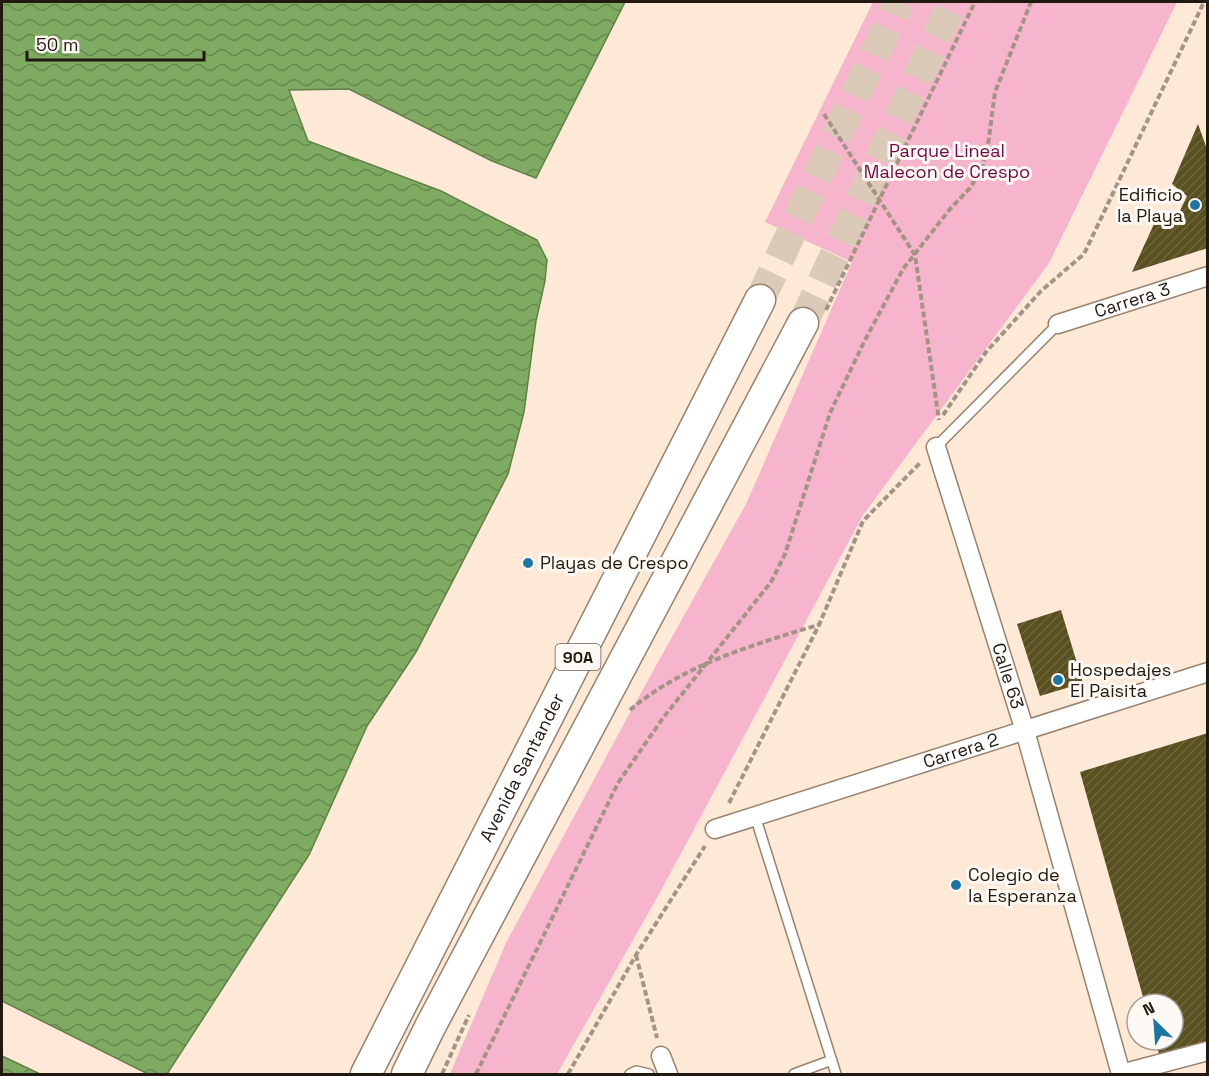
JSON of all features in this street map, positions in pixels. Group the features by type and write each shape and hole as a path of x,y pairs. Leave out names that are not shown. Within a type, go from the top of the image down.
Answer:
{"highway":[{"name":"Avenida Santander","path":"366,1074 760,300"},
{"name":"90A","path":"407,1074 803,323"}],"street":[{"name":"Carrera 3","path":"1058,324 1208,276"},
{"name":"Calle 63","path":"936,447 1025,730 1121,1074"},
{"name":"Carrera 2","path":"715,829 1207,674"},
{"path":"1121,1074 1208,1051"},
{"path":"661,1056 668,1074"}],"lane":[{"path":"936,447 1058,324"},
{"path":"755,816 836,1074"},
{"path":"794,1074 832,1060"},
{"path":"630,1074 636,1071 649,1074"}],"path":[{"path":"476,1074 618,783 663,718 751,609 776,573 804,500 830,413 864,342 903,269 950,209 970,188 982,169 988,146 995,92 1031,2"},
{"path":"939,420 986,352 1041,291 1084,254 1204,2"},
{"path":"568,1074 636,955 715,829 819,625 863,521 936,447 939,420 915,255 824,114"},
{"path":"626,713 651,692 707,663 766,641 819,625"},
{"path":"636,955 661,1056"}],"green space":[{"name":"Parque Lineal Malecon de Crespo","path":"873,2 1177,2 1049,263 863,515 658,896 557,1074 450,1074 506,943 746,504 852,262 765,222"}],"water":[{"path":"2,2 625,2 536,178 492,161 349,89 289,90 308,141 441,191 537,240 547,260 545,281 536,321 524,412 508,474 416,652 367,726 309,855 167,1074 148,1074 2,1001"},
{"path":"2,1056 40,1074 2,1074"}],"building":[{"name":"Edificio la Playa","path":"1198,124 1208,152 1208,248 1132,272 1159,213 1177,217 1187,196 1172,184"},
{"path":"1061,610 1083,683 1040,696 1017,624"},
{"path":"1208,733 1208,1047 1161,1061 1158,1052 1185,1052 1185,992 1142,992 1080,772"}],"tunnel":[{"path":"760,300 899,2"},
{"path":"803,323 953,2"}],"place":[{"name":"Edificio la Playa","path":"1195,205"},
{"name":"Playas de Crespo","path":"528,563"},
{"name":"Hospedajes El Paisita","path":"1058,680"},
{"name":"Colegio de la Esperanza","path":"956,885"}]}
